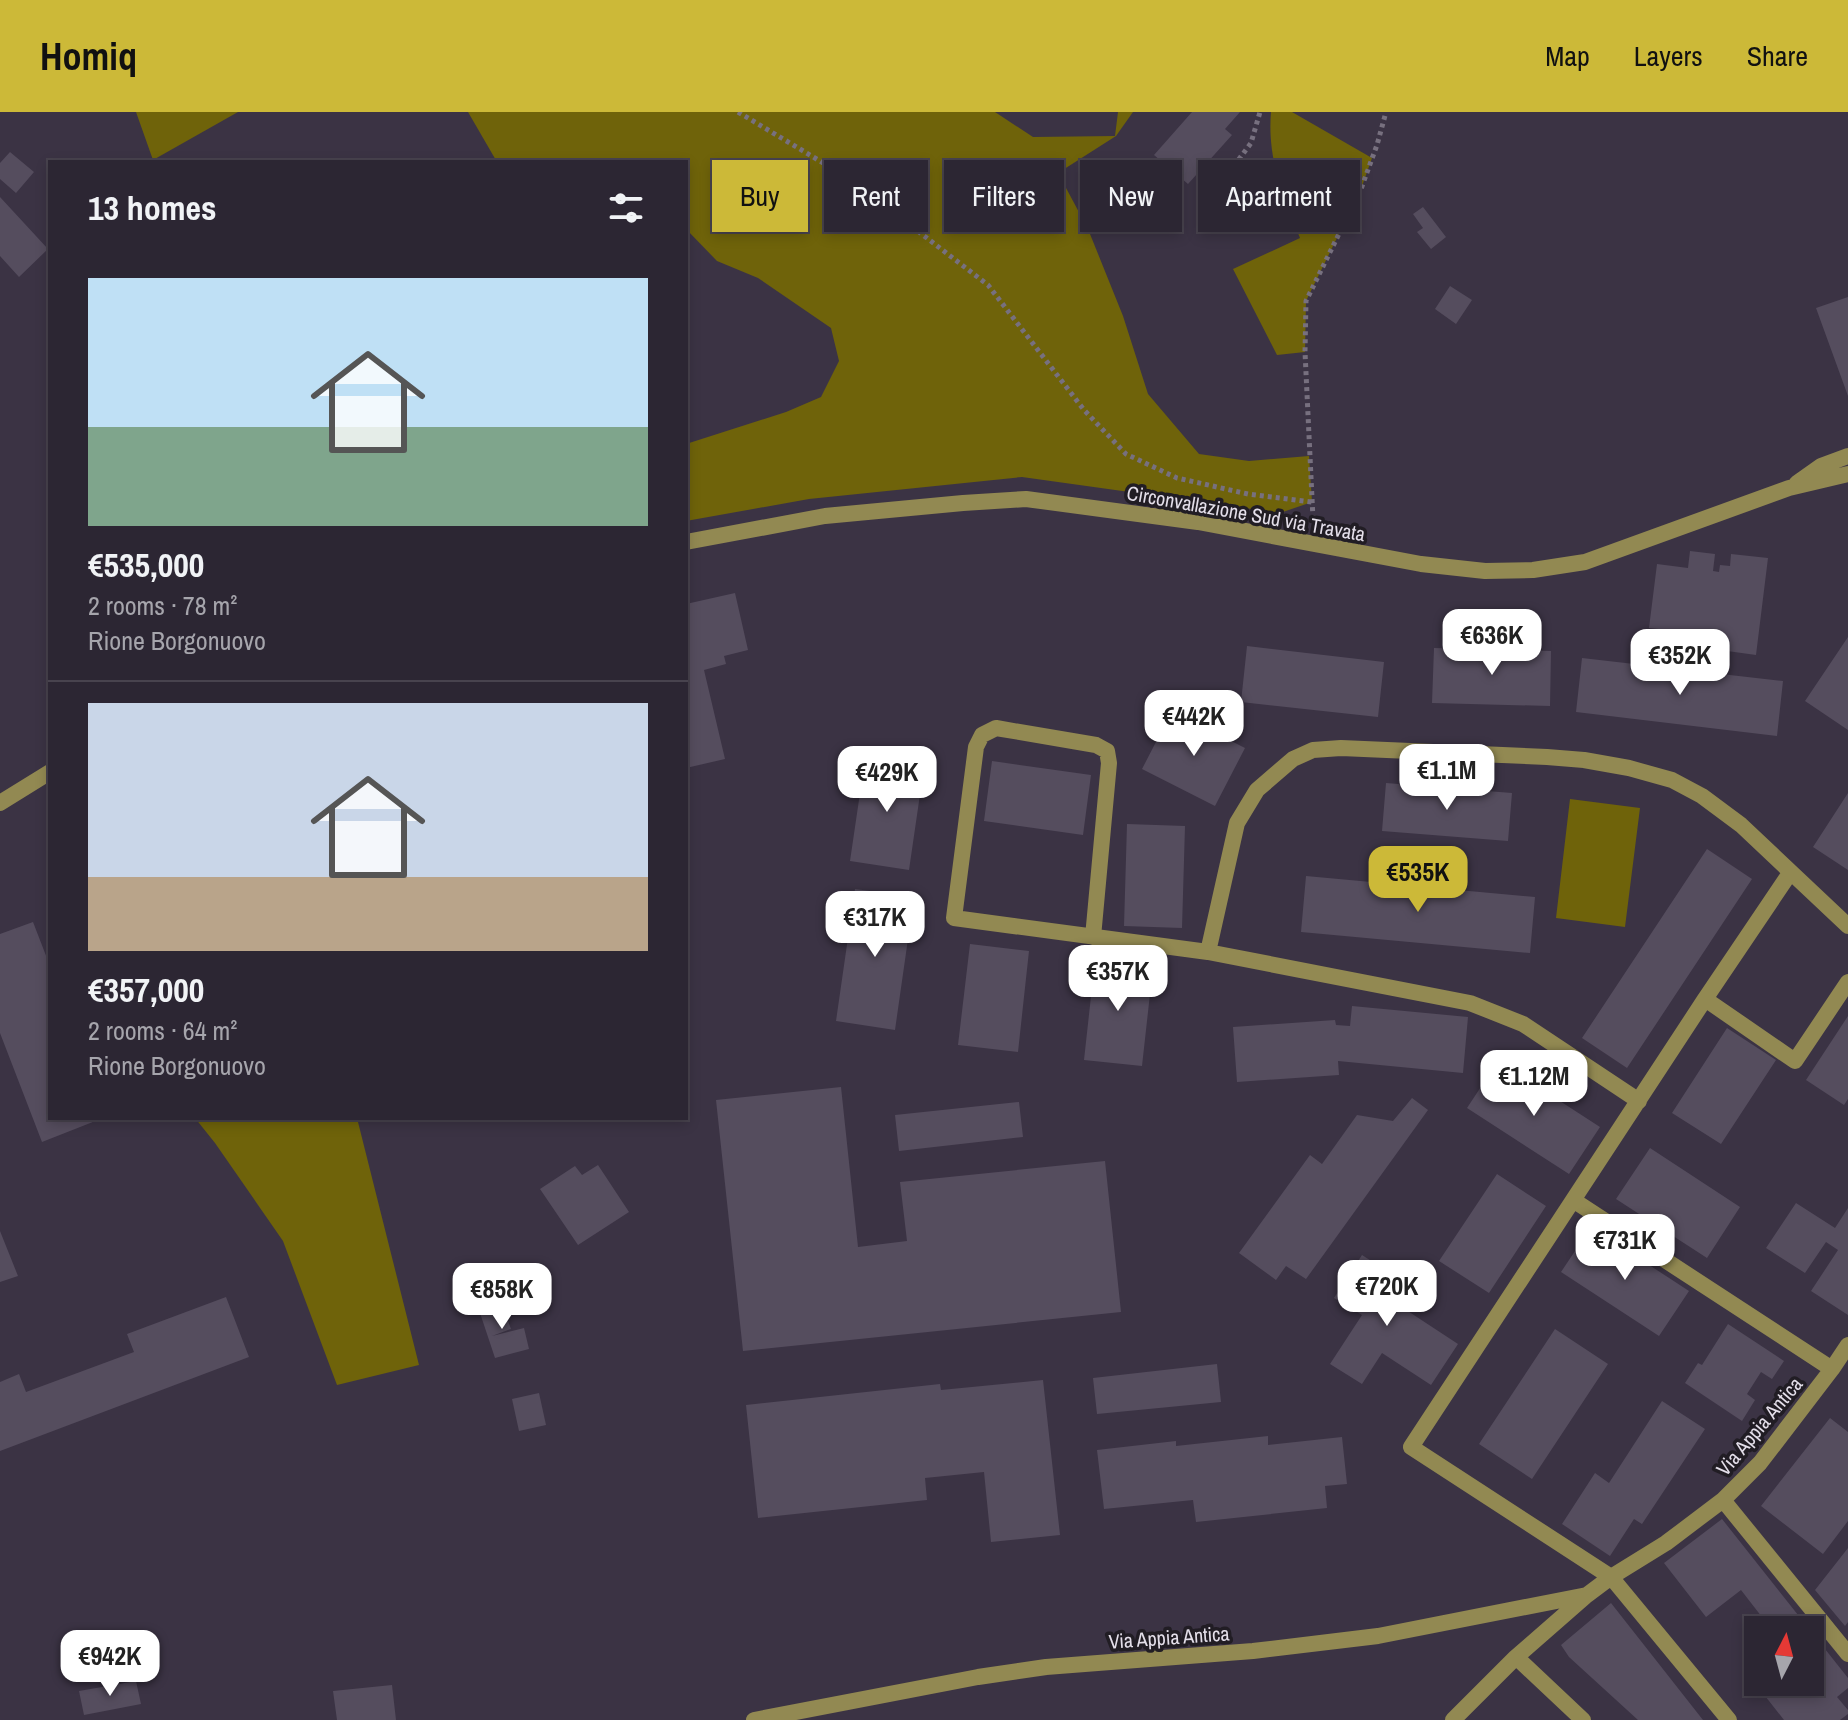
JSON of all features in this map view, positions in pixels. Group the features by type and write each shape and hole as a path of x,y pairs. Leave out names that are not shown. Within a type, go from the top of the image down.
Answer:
{"street":[{"path":"1789,488 1821,466 1848,456"},
{"path":"1789,488 1848,474"},
{"name":"Circonvallazione Sud via Travata","path":"688,542 825,516 1026,499 1198,522 1421,564 1485,571 1533,570 1585,562 1789,488"},
{"path":"1093,937 1109,763 1107,751 1096,745 996,728 982,735 976,747 954,918 1093,937 1208,952 1470,1003 1523,1024 1639,1101"},
{"path":"1208,952 1237,823 1257,790 1293,759 1313,750 1341,748 1584,760 1672,780 1702,796 1741,825 1848,926"},
{"path":"0,803 48,773"},
{"path":"1729,1720 1611,1577 1411,1447 1790,873"},
{"path":"1705,999 1795,1061 1848,982"},
{"path":"1573,1200 1832,1369"},
{"name":"Via Appia Antica","path":"1453,1720 1516,1657 1587,1595 1666,1543 1723,1500 1760,1463 1848,1345"},
{"path":"1723,1500 1848,1654"},
{"name":"Via Appia Antica","path":"754,1720 1046,1667 1253,1651 1378,1636 1587,1595"},
{"path":"1516,1657 1583,1720"}],"path":[{"path":"738,112 850,179 988,285 1084,410 1126,454 1177,478 1248,494 1312,502"},
{"path":"1238,160 1251,143 1260,112"},
{"path":"1314,544 1305,352 1306,301 1361,189 1386,112"}],"shaded area":[{"path":"136,112 238,112 153,160"},
{"path":"468,112 995,112 1033,137 1115,136 1118,112 1133,112 1116,136 1064,169 1064,160 944,160 944,232 1064,232 1064,184 1080,214 1080,232 1089,232 1123,316 1148,394 1199,454 1249,461 1309,456 1312,502 1280,513 1022,477 809,499 688,521 688,443 786,412 821,397 839,361 831,328 758,278 717,261 688,231 688,160 496,160"},
{"path":"1271,112 1292,112 1372,158 1360,191 1360,160 1274,160"},
{"path":"1298,232 1340,232 1306,301 1305,352 1277,355 1233,269 1300,238"},
{"path":"1570,799 1640,808 1625,927 1556,918"},
{"path":"197,1120 358,1120 419,1365 337,1385 283,1241"}],"building":[{"path":"1192,112 1240,112 1225,129 1232,135 1210,160 1198,160 1198,173 1188,184 1182,179 1182,160 1160,160 1154,155"},
{"path":"10,152 34,172 16,193 0,179 0,163"},
{"path":"0,197 48,249 19,277 0,256"},
{"path":"1423,207 1446,237 1431,249 1417,232 1423,228 1413,214"},
{"path":"1450,286 1472,300 1456,324 1435,309"},
{"path":"1848,297 1848,396 1816,308"},
{"path":"1690,551 1715,554 1713,571 1719,572 1720,565 1730,566 1731,554 1768,558 1756,655 1720,650 1721,636 1649,628 1657,564 1688,568"},
{"path":"735,593 748,650 724,656 726,664 704,670 725,759 688,768 688,604"},
{"path":"1848,637 1848,730 1805,701"},
{"path":"1247,646 1384,662 1378,717 1241,702"},
{"path":"1434,648 1551,651 1550,706 1432,703"},
{"path":"1582,658 1783,681 1777,736 1576,712"},
{"path":"1172,711 1245,748 1215,806 1142,769"},
{"path":"865,759 924,767 909,870 850,861"},
{"path":"992,761 1091,775 1083,835 984,821"},
{"path":"1386,783 1512,793 1508,841 1382,831"},
{"path":"1848,793 1848,870 1813,847"},
{"path":"1127,824 1185,826 1182,928 1124,926"},
{"path":"1707,849 1752,879 1627,1068 1582,1038"},
{"path":"1306,876 1535,897 1530,953 1301,932"},
{"path":"855,889 914,897 895,1030 836,1021"},
{"path":"33,922 48,961 48,1120 98,1120 42,1142 0,1033 0,934"},
{"path":"970,944 1029,951 1018,1052 958,1045"},
{"path":"1095,960 1153,967 1142,1066 1084,1060"},
{"path":"1352,1006 1468,1017 1463,1073 1338,1061 1339,1075 1237,1082 1233,1027 1335,1020 1336,1025 1350,1026"},
{"path":"1848,1016 1848,1099 1844,1105 1806,1080"},
{"path":"1727,1028 1776,1060 1721,1144 1672,1113"},
{"path":"1498,1061 1600,1127 1569,1174 1467,1108"},
{"path":"841,1087 858,1247 907,1241 900,1182 1105,1161 1121,1312 743,1351 716,1100"},
{"path":"1412,1098 1428,1110 1306,1279 1286,1266 1276,1280 1239,1253 1310,1155 1322,1164 1357,1115 1393,1121"},
{"path":"1019,1102 1023,1137 899,1151 895,1115"},
{"path":"1650,1148 1740,1207 1707,1258 1616,1199"},
{"path":"598,1165 629,1212 578,1245 540,1189 575,1166 582,1175"},
{"path":"1497,1174 1546,1206 1489,1293 1439,1261"},
{"path":"1796,1203 1835,1228 1848,1208 1848,1315 1811,1291 1838,1250 1826,1242 1805,1273 1766,1248"},
{"path":"1591,1227 1689,1291 1659,1336 1561,1272"},
{"path":"0,1231 18,1276 0,1282"},
{"path":"1362,1255 1404,1282 1391,1300 1458,1344 1431,1385 1382,1353 1362,1384 1330,1364 1362,1315 1334,1298"},
{"path":"226,1297 249,1357 0,1451 0,1382 19,1374 26,1392 134,1352 127,1334"},
{"path":"500,1299 511,1329 492,1336 524,1328 529,1349 495,1358 478,1307"},
{"path":"1728,1324 1784,1361 1772,1379 1761,1372 1747,1394 1755,1400 1742,1421 1685,1383 1698,1363 1702,1365"},
{"path":"1555,1329 1608,1364 1532,1479 1479,1444"},
{"path":"1217,1364 1221,1402 1097,1414 1093,1378"},
{"path":"1043,1380 1060,1535 991,1542 984,1472 925,1478 927,1500 758,1518 746,1405 940,1384 941,1390"},
{"path":"539,1393 546,1425 519,1431 512,1399"},
{"path":"1662,1401 1705,1429 1642,1524 1634,1519 1610,1556 1562,1524 1595,1473 1609,1483"},
{"path":"1830,1418 1848,1432 1848,1521 1823,1554 1761,1506"},
{"path":"1268,1436 1268,1445 1342,1437 1347,1484 1325,1486 1327,1508 1196,1522 1193,1500 1104,1509 1097,1450 1176,1441 1176,1446"},
{"path":"1722,1519 1799,1616 1761,1616 1741,1590 1706,1617 1664,1563"},
{"path":"1848,1548 1848,1622 1845,1626 1815,1590"},
{"path":"1611,1603 1703,1720 1638,1720 1569,1657 1561,1645"},
{"path":"1824,1648 1848,1678 1848,1688 1837,1697 1848,1714 1840,1720 1784,1720 1765,1696 1824,1696"},
{"path":"136,1681 141,1704 84,1715 79,1691"},
{"path":"392,1685 396,1720 337,1720 333,1691"}]}
